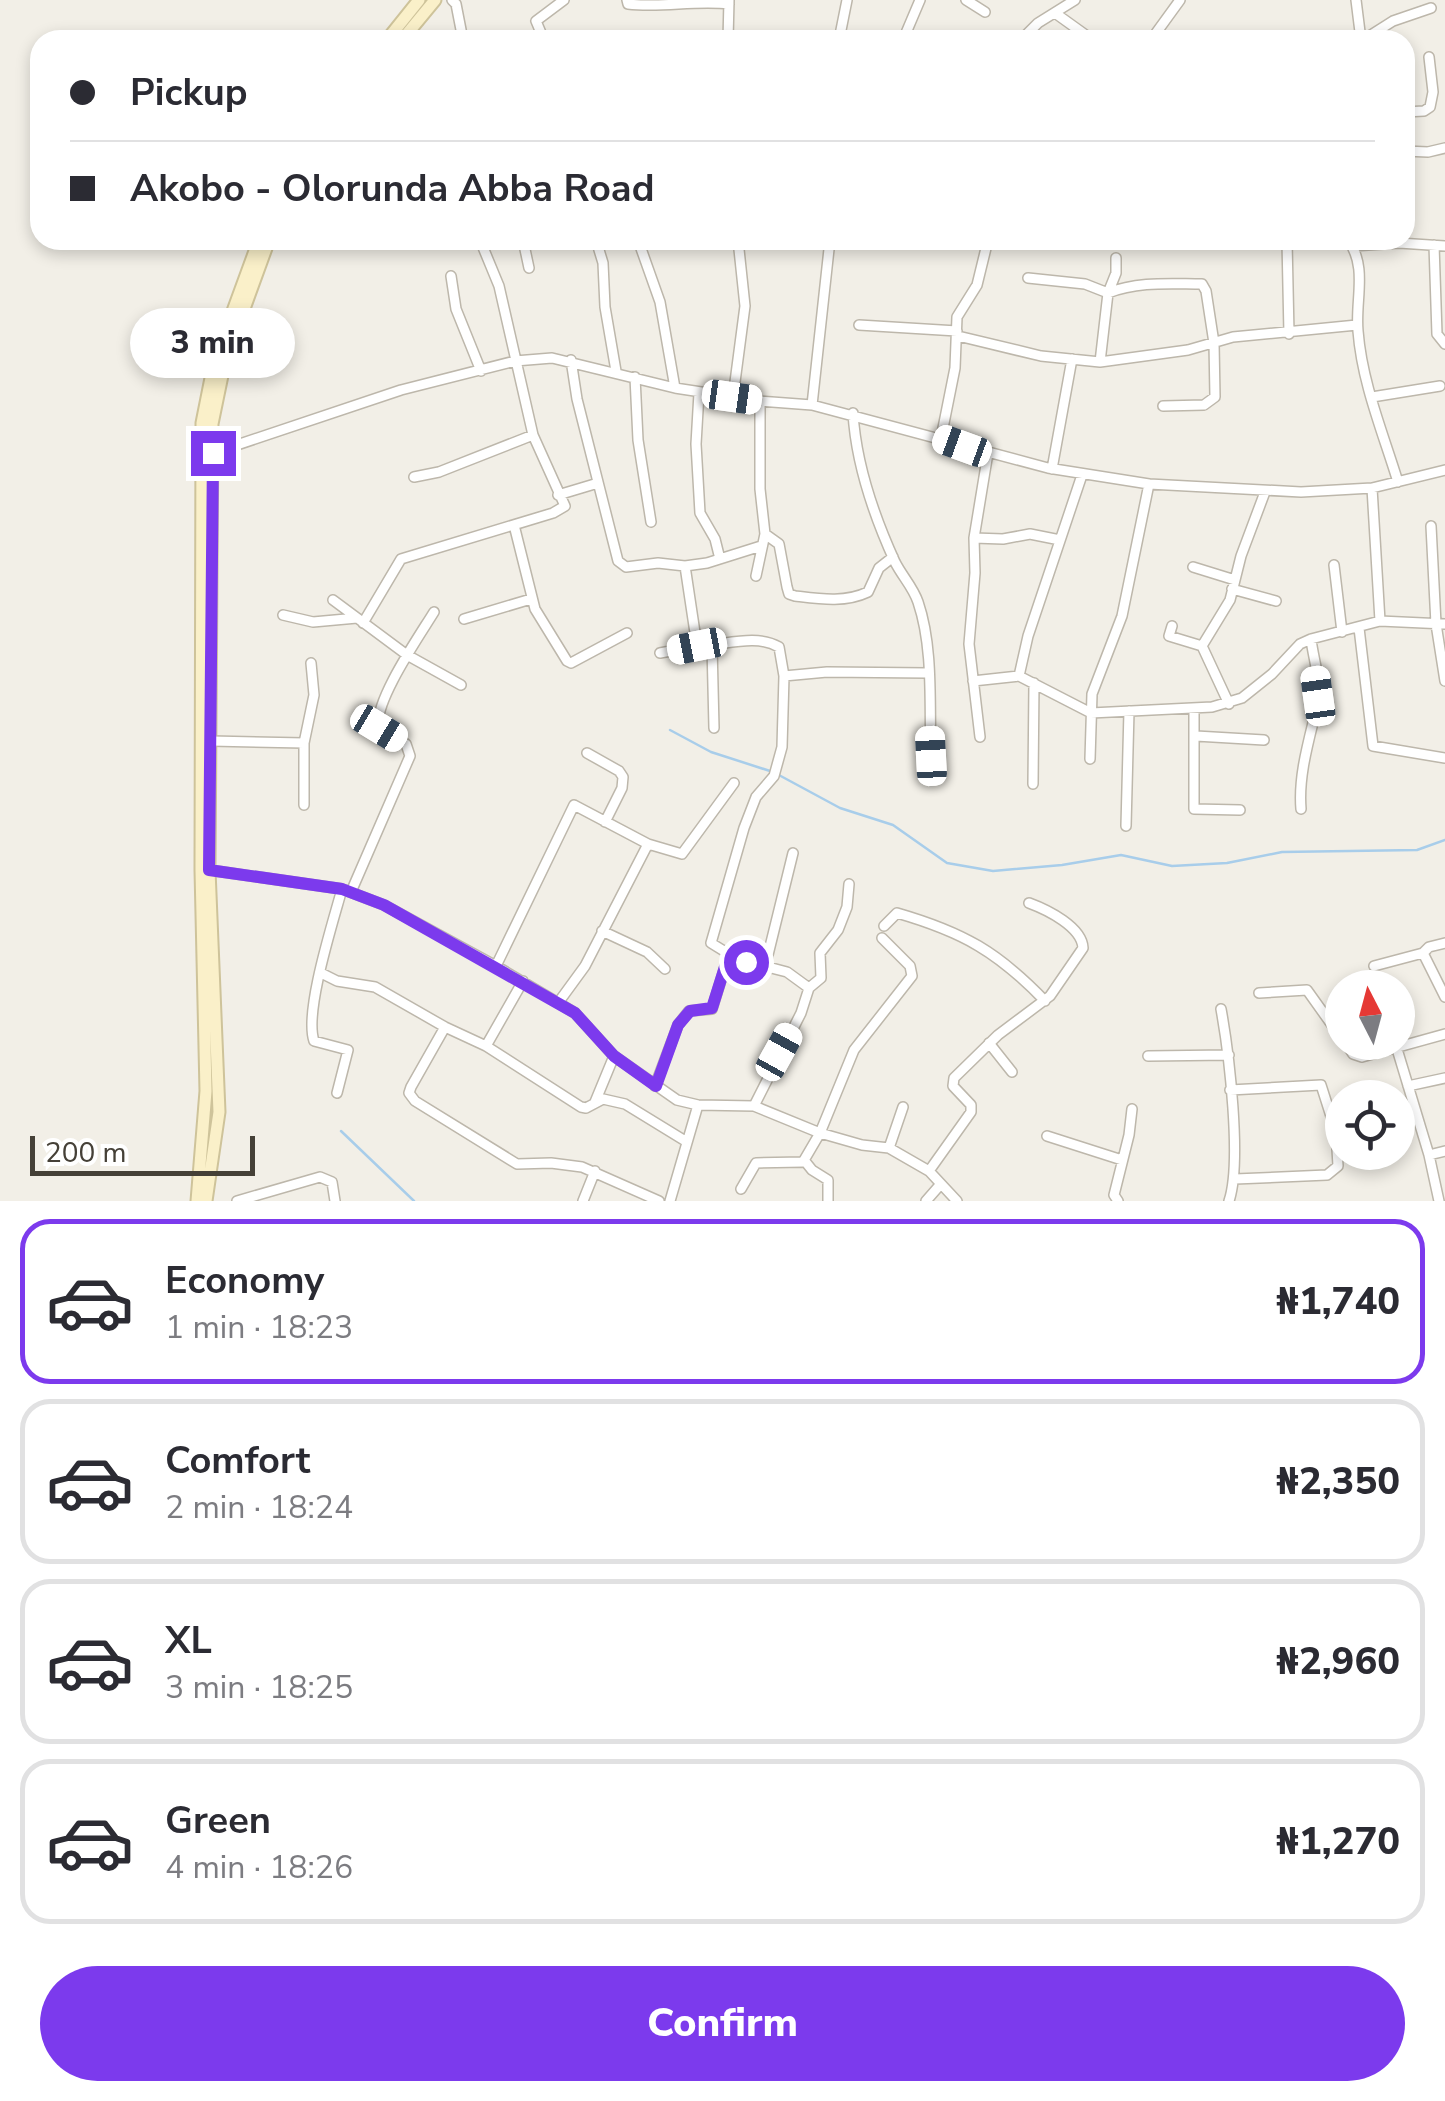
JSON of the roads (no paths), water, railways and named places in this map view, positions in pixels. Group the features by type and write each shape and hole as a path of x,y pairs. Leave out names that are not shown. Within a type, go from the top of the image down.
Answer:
{"main road":[{"path":"395,30 420,0"},
{"path":"410,30 435,0"},
{"path":"206,1201 219,1112 211,1045 200,669 202,423 214,363 255,250"},
{"path":"197,1201 211,1045 213,414 220,378 265,250"}],"street":[{"path":"452,0 461,30"},
{"path":"540,30 536,22 564,0"},
{"path":"627,0 628,4 646,6 729,2 728,30"},
{"path":"841,30 847,0"},
{"path":"907,30 920,0"},
{"path":"966,0 985,12"},
{"path":"1034,30 1075,0"},
{"path":"1158,30 1180,0"},
{"path":"1356,0 1360,30"},
{"path":"1378,30 1431,8"},
{"path":"1055,13 1078,30"},
{"path":"1415,111 1430,107 1430,57"},
{"path":"1415,151 1445,148"},
{"path":"1415,244 1440,246 1437,334 1445,344"},
{"path":"360,620 401,559 562,510 564,499 558,495 532,436 499,286 484,250"},
{"path":"525,250 529,268"},
{"path":"599,250 604,307 616,371"},
{"path":"642,250 660,302 674,388"},
{"path":"732,397 745,306 739,250"},
{"path":"812,404 829,250"},
{"path":"941,438 958,334 957,317 977,285 986,250"},
{"path":"1288,250 1289,334"},
{"path":"1353,250 1359,265 1357,325 1363,368 1398,482"},
{"path":"1100,362 1116,258"},
{"path":"451,276 456,308 481,371"},
{"path":"1028,278 1085,284 1108,293 1154,283 1202,284 1214,343 1216,390 1212,403 1163,406"},
{"path":"859,324 918,326 1041,356 1100,362 1153,356 1233,337 1357,325"},
{"path":"213,453 402,390 515,361 552,358 674,388 760,401 812,404 1052,469 1149,484 1265,492 1372,488 1445,470"},
{"path":"1052,469 1072,358"},
{"path":"571,360 577,399 621,566 684,566 761,546"},
{"path":"634,376 642,477 650,522"},
{"path":"1372,397 1440,386"},
{"path":"699,392 696,444 700,513 715,538 720,559"},
{"path":"756,576 765,534 760,489 760,401"},
{"path":"854,414 859,461 893,557 918,600 924,630 931,756"},
{"path":"414,477 438,472 532,436"},
{"path":"980,737 969,644 974,538 988,453"},
{"path":"1019,676 1028,636 1082,475"},
{"path":"558,495 598,483"},
{"path":"1090,759 1092,694 1122,616 1149,484"},
{"path":"1372,488 1380,621"},
{"path":"1202,646 1226,608 1265,492"},
{"path":"514,525 531,598 563,657 571,663 627,633"},
{"path":"1431,526 1445,681"},
{"path":"765,534 782,550 786,587 794,596 831,600 857,597 868,592 879,568 893,557"},
{"path":"974,538 1003,539 1030,534 1060,540"},
{"path":"1334,565 1342,632"},
{"path":"684,566 697,646"},
{"path":"1193,567 1276,602"},
{"path":"464,620 531,598"},
{"path":"333,600 407,655 462,685"},
{"path":"337,1092 348,1050 312,1038 320,973 346,891 410,756 406,744 376,723 407,655 434,612"},
{"path":"283,615 313,622 360,620"},
{"path":"973,681 1019,676 1091,713 1229,704 1272,674 1300,644 1380,621 1440,624"},
{"path":"1172,626 1170,636 1202,646 1229,704"},
{"path":"1359,628 1373,746 1445,758"},
{"path":"1300,810 1299,781 1311,744 1318,701 1311,640"},
{"path":"660,653 749,641 779,647 784,676 783,740 774,776 756,797 744,828 711,940 729,954 787,972 810,988"},
{"path":"712,646 714,728"},
{"path":"304,806 304,742 313,705 311,663"},
{"path":"784,676 828,672 927,673"},
{"path":"1033,784 1034,682"},
{"path":"1194,708 1194,809 1240,810"},
{"path":"1126,826 1129,711"},
{"path":"1196,736 1264,740"},
{"path":"211,741 304,742"},
{"path":"587,754 623,777 622,788 605,822"},
{"path":"496,966 574,805 648,844 678,854 686,852 734,783"},
{"path":"558,1002 584,966 648,844"},
{"path":"765,966 793,853"},
{"path":"209,870 346,891 384,905 558,1002 584,1020 614,1056 677,1100 698,1105 754,1106 820,1132 862,1145 889,1148 930,1172 957,1201"},
{"path":"754,1106 810,988 821,978 820,952 838,930 849,884"},
{"path":"930,1172 970,1112 971,1105 953,1086 954,1078 989,1043 1045,1001 1070,970 1083,943 1080,935 1053,914 1030,903"},
{"path":"884,926 897,913 973,940 1011,966 1045,1001"},
{"path":"602,931 647,952 665,969"},
{"path":"741,1189 753,1165 801,1164 820,1132 854,1050 912,976 910,966 882,938"},
{"path":"1374,966 1423,953 1429,946 1445,942"},
{"path":"1423,953 1445,998"},
{"path":"656,1086 678,1025 690,1011 712,1008 729,954"},
{"path":"320,973 338,981 376,987 486,1046 581,1106 586,1108 608,1099 624,1104 687,1142"},
{"path":"486,1046 523,981"},
{"path":"1258,993 1307,990 1325,1015"},
{"path":"1222,1010 1229,1055 1235,1179 1229,1201"},
{"path":"445,1027 410,1088 410,1097 517,1164 562,1163 595,1171 659,1201"},
{"path":"1415,1043 1445,1034"},
{"path":"989,1043 1012,1072"},
{"path":"1148,1056 1229,1055"},
{"path":"595,1102 614,1056"},
{"path":"1415,1084 1445,1078"},
{"path":"1230,1090 1321,1085 1325,1095"},
{"path":"670,1201 698,1105"},
{"path":"889,1148 903,1107"},
{"path":"1118,1201 1114,1195 1132,1109"},
{"path":"1415,1109 1439,1201"},
{"path":"1047,1136 1122,1160"},
{"path":"1430,1155 1445,1151"},
{"path":"804,1160 828,1180 828,1201"},
{"path":"1235,1179 1332,1174 1334,1170"},
{"path":"583,1201 595,1171"},
{"path":"237,1201 320,1177 332,1182 335,1201"},
{"path":"926,1201 940,1186"}],"waterway":[{"path":"670,730 711,752 770,771"},
{"path":"777,774 840,808 893,825 947,863 993,871 1121,855 1172,866 1227,863 1282,852 1417,850 1445,840"},
{"path":"341,1131 414,1201"}]}
